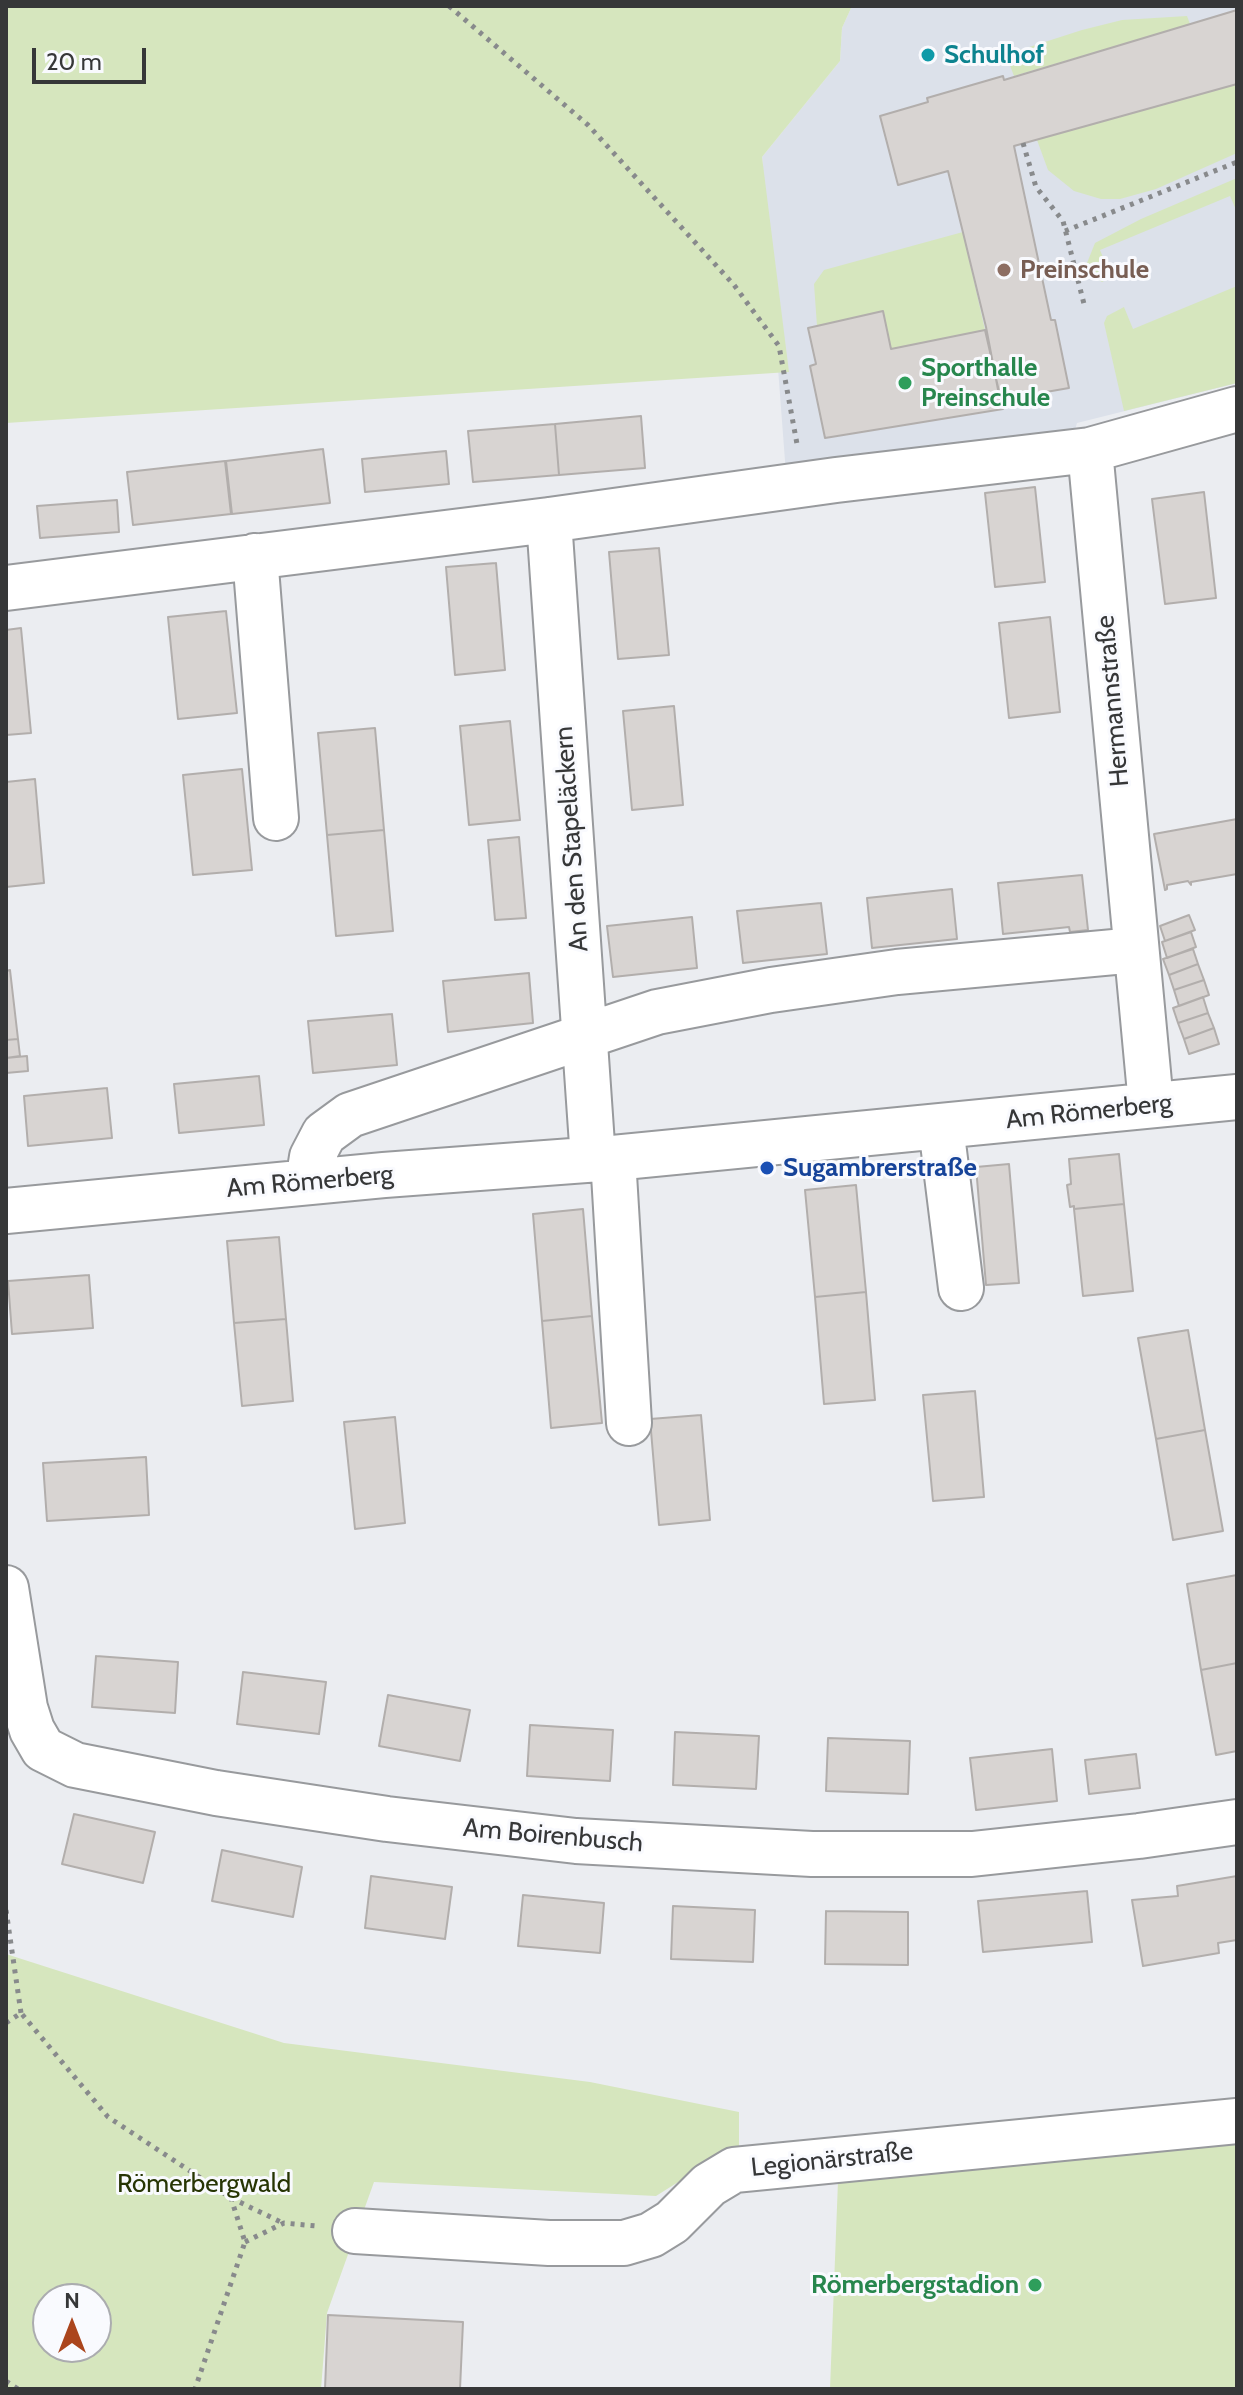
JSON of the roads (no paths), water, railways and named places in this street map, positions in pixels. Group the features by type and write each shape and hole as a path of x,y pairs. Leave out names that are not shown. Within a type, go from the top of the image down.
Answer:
{"street":[{"path":"6,588 1090,450 1237,409"},
{"name":"Hermannstraße","path":"1090,450 1151,1104"},
{"name":"An den Stapeläckern","path":"549,520 586,1035 603,1158"},
{"path":"255,556 276,818"},
{"path":"308,1182 312,1157 324,1134 350,1115 657,1012 771,990 897,972 1136,950"},
{"name":"Am Römerberg","path":"6,1211 941,1127 1237,1097"},
{"path":"941,1127 961,1288"},
{"path":"603,1158 629,1423"},
{"name":"Am Boirenbusch","path":"6,1588 25,1708 32,1730 43,1749 75,1765 216,1793 387,1819 576,1841 812,1854 972,1854 1237,1822"},
{"name":"Legionärstraße","path":"355,2231 549,2243 624,2243 651,2235 672,2222 709,2185 734,2170 1237,2121"}],"place":[{"name":"Schulhof","path":"928,55"},
{"name":"Preinschule","path":"1004,270"},
{"name":"Sporthalle Preinschule","path":"905,383"},
{"name":"Sugambrerstraße","path":"767,1168"},
{"name":"Römerbergstadion","path":"1035,2285"}],"park label":[{"name":"Römerbergwald","path":"204,2184"}]}
